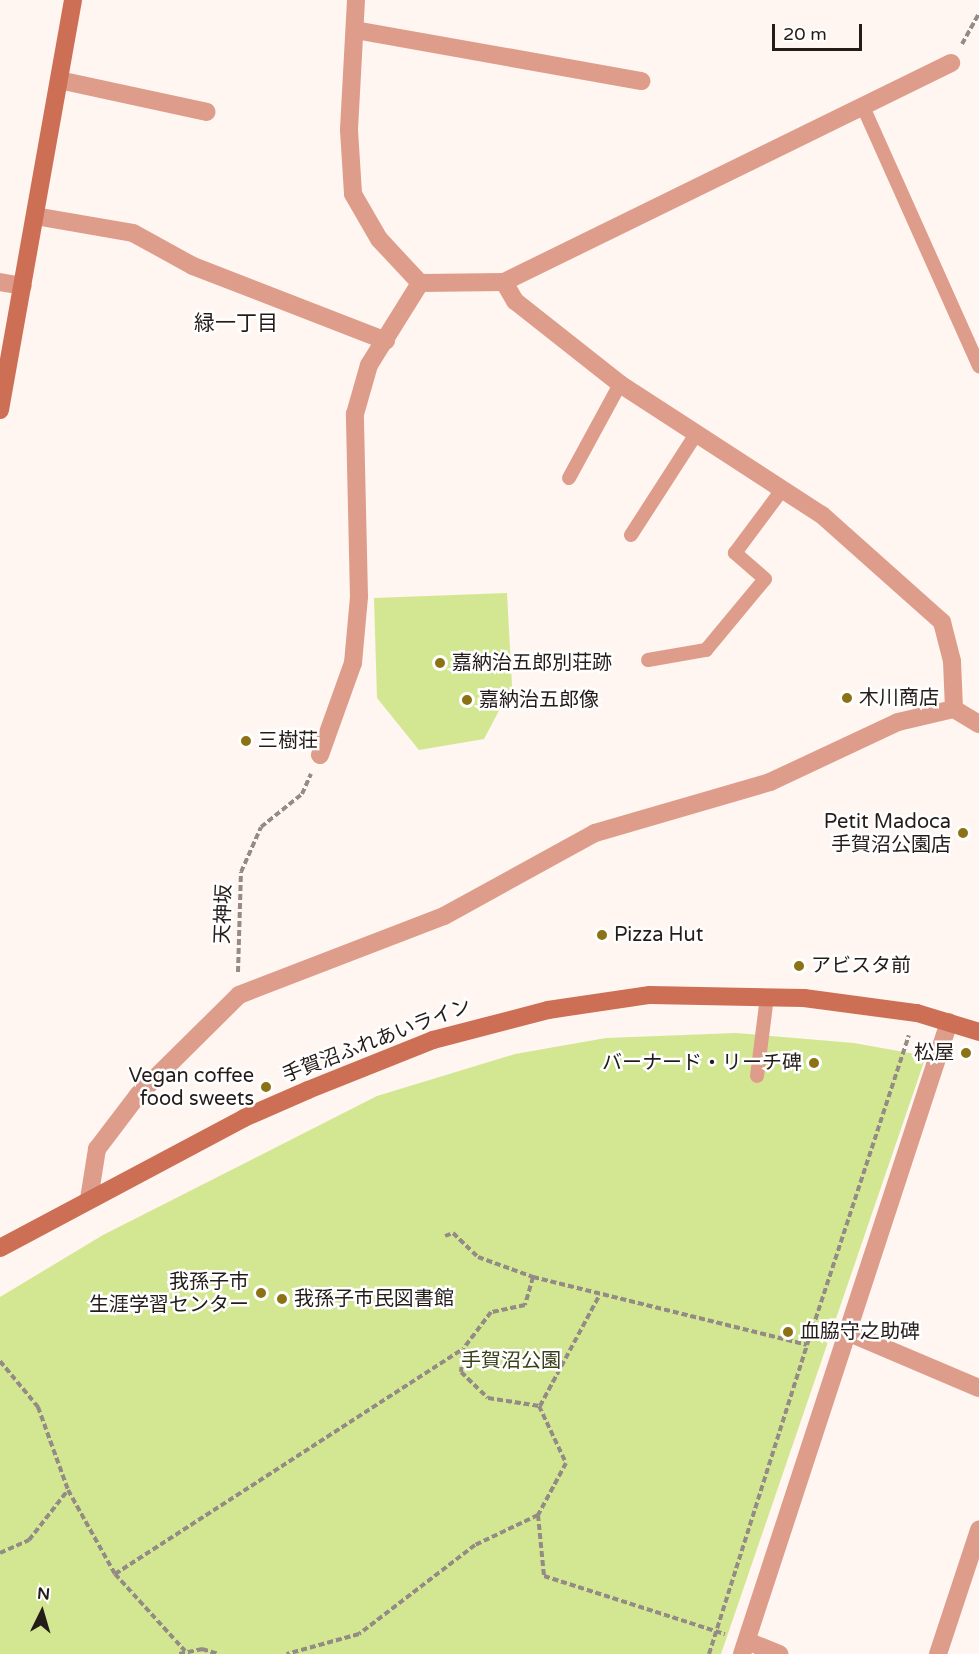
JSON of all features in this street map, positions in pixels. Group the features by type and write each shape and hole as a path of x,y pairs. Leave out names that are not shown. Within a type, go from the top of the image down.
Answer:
{"street":[{"path":"0,410 73,0"},
{"path":"356,0 349,130 353,194 379,239 420,283 504,282 864,108 951,63"},
{"path":"355,30 642,81"},
{"path":"59,80 207,112"},
{"path":"35,216 134,233 193,266 386,341"},
{"path":"0,282 23,286"},
{"path":"504,282 515,301 620,384 822,515 942,622 952,661 954,709"},
{"path":"320,755 353,663 359,597 355,414 369,365 420,283"},
{"path":"89,1199 97,1149 138,1095 238,994 444,916 595,833 770,782 898,722 954,709 979,724"},
{"name":"手賀沼ふれあいライン","path":"0,1248 244,1118 484,1024 651,996 767,997 916,1013 979,1032"},
{"path":"779,1654 745,1647 949,1022"},
{"path":"847,1332 979,1388"},
{"path":"938,1654 975,1556 979,1530"}],"lane":[{"path":"864,108 979,366"},
{"path":"568,478 620,384"},
{"path":"631,535 696,434"},
{"path":"648,660 706,650 765,579 735,553 782,490"},
{"path":"757,1076 767,997"}],"path":[{"path":"951,63 979,13"},
{"name":"天神坂","path":"238,994 241,872 261,827 302,794 320,755"},
{"path":"710,1654 807,1345 916,1013"},
{"path":"445,1236 453,1233 478,1257 533,1277 598,1296 807,1345"},
{"path":"115,1574 462,1349 491,1312 525,1305 533,1277"},
{"path":"540,1406 598,1296"},
{"path":"462,1349 460,1372 488,1398 540,1406"},
{"path":"0,1361 38,1407 68,1490 115,1574 185,1651"},
{"path":"540,1406 566,1463 538,1515 544,1576 745,1647"},
{"path":"0,1553 29,1540 68,1490"},
{"path":"287,1654 359,1634 475,1545 538,1515"},
{"path":"179,1654 185,1651 218,1654"}],"green space":[{"path":"507,593 512,686 484,739 419,750 377,698 374,598"},
{"name":"手賀沼公園","path":"736,1033 854,1043 926,1056 721,1654 0,1654 0,1297 103,1235 377,1096 515,1054 606,1038"}],"place":[{"name":"嘉納治五郎別荘跡","path":"440,663"},
{"name":"木川商店","path":"847,698"},
{"name":"嘉納治五郎像","path":"467,700"},
{"name":"三樹荘","path":"246,741"},
{"name":"Petit Madoca 手賀沼公園店","path":"963,833"},
{"name":"Pizza Hut","path":"602,935"},
{"name":"アビスタ前","path":"799,966"},
{"name":"松屋","path":"966,1053"},
{"name":"バーナード・リーチ碑","path":"814,1063"},
{"name":"Vegan coffee food sweets","path":"266,1087"},
{"name":"我孫子市 生涯学習センター","path":"261,1293"},
{"name":"我孫子市民図書館","path":"282,1299"},
{"name":"血脇守之助碑","path":"788,1332"}],"district":[{"name":"緑一丁目","path":"236,324"}]}
